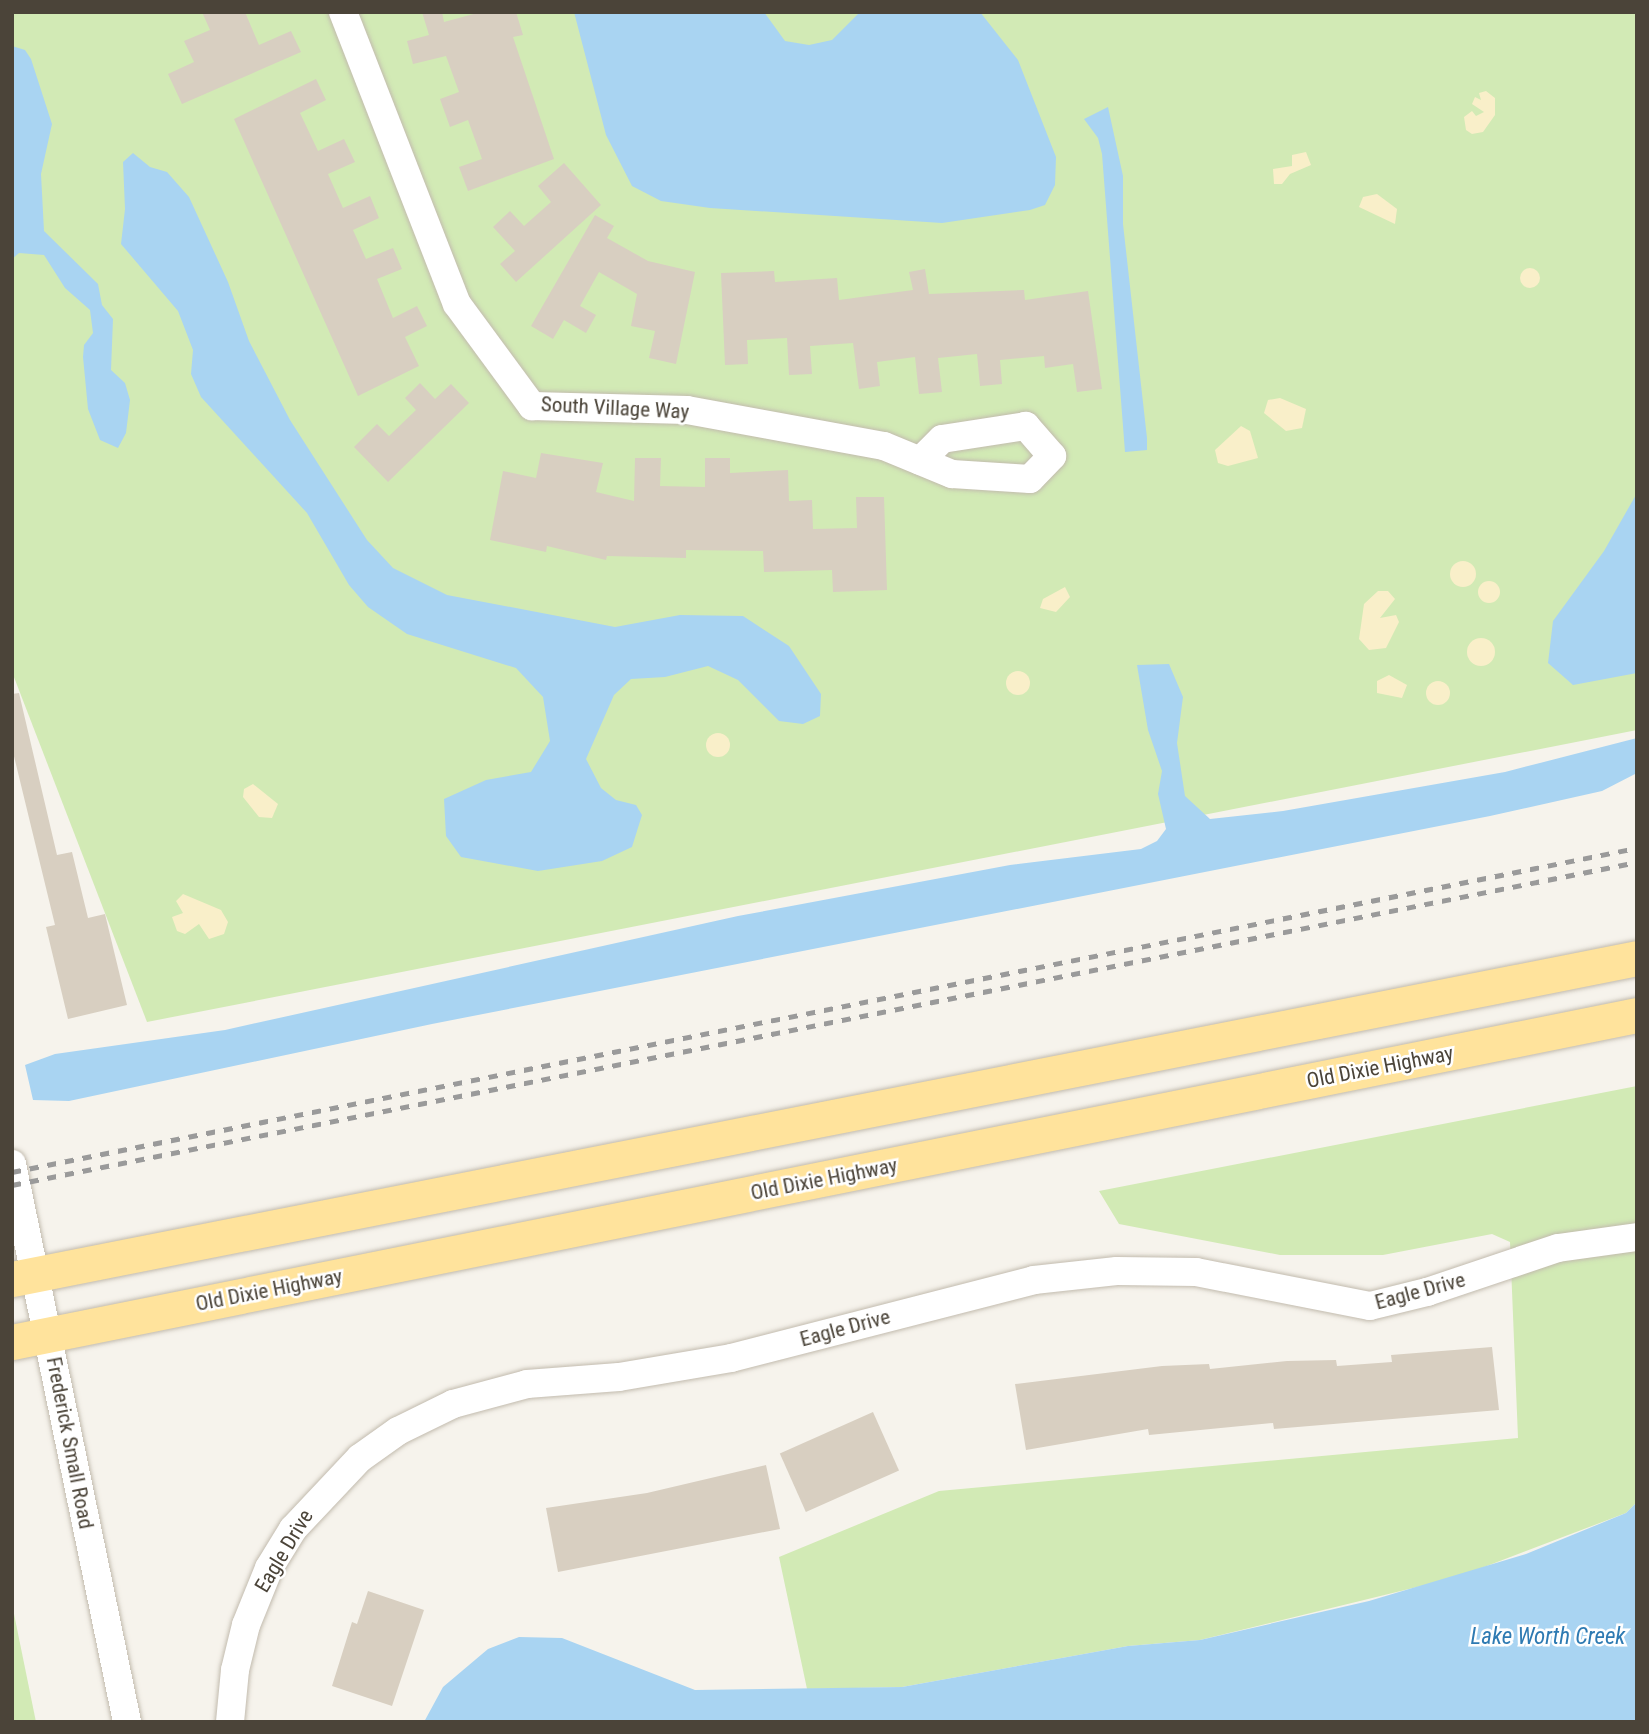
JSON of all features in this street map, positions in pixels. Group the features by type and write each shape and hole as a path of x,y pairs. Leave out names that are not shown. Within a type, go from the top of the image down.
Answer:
{"main road":[{"path":"23,1277 1637,958"},
{"name":"Old Dixie Highway","path":"12,1342 1637,1015"}],"street":[{"name":"South Village Way","path":"343,12 457,303 532,406 687,410 884,446 920,461"},
{"name":"Frederick Small Road","path":"12,1164 23,1277 48,1335 127,1722"},
{"name":"Eagle Drive","path":"230,1722 234,1670 246,1625 269,1568 293,1529 360,1458 398,1431 453,1404 527,1384 619,1377 731,1358 1034,1280 1117,1271 1196,1272 1370,1306 1559,1248 1637,1237"}],"green space":[{"path":"12,12 1637,12 1637,730 147,1022 12,672"},
{"path":"1637,1086 1637,1502 1626,1513 1458,1577 1200,1640 1128,1646 902,1687 807,1689 779,1557 939,1491 1518,1438 1510,1242 1492,1234 1383,1255 1280,1255 1119,1224 1099,1191"},
{"path":"12,1604 36,1722 12,1722"}],"sand":[{"path":"1486,91 1495,98 1495,115 1483,132 1472,134 1466,130 1464,117 1472,111 1476,116 1484,112 1472,104 1475,97 1481,100 1479,93"},
{"path":"1306,152 1311,165 1290,174 1282,184 1274,184 1273,169 1292,166 1292,155"},
{"path":"1377,194 1397,209 1395,224 1359,207 1363,197"},
{"path":"1526,268 1534,268 1540,278 1534,288 1526,288 1520,282 1520,274"},
{"path":"1280,398 1306,409 1302,428 1286,431 1264,413 1268,400"},
{"path":"1241,426 1250,431 1258,458 1228,466 1218,463 1215,450"},
{"path":"1463,561 1472,565 1476,574 1472,583 1463,587 1454,583 1450,574 1454,565"},
{"path":"1489,581 1497,584 1500,592 1497,600 1489,603 1481,600 1478,592 1481,584"},
{"path":"1065,587 1070,597 1056,612 1040,608 1043,599"},
{"path":"1378,591 1388,591 1395,599 1380,618 1396,615 1399,622 1386,648 1369,650 1359,639 1364,604"},
{"path":"1481,638 1491,642 1495,652 1491,662 1481,666 1471,662 1467,652 1471,642"},
{"path":"1018,671 1027,674 1030,683 1027,692 1018,695 1009,692 1006,683 1009,674"},
{"path":"1389,675 1407,685 1402,698 1377,693 1377,681"},
{"path":"1438,681 1446,685 1450,693 1446,701 1438,705 1430,701 1426,693 1430,685"},
{"path":"718,733 729,740 730,745 723,756 718,757 707,750 706,745 713,734"},
{"path":"253,784 278,804 272,818 259,817 243,797 244,789"},
{"path":"183,894 221,910 228,922 224,934 209,939 199,924 185,934 177,931 172,917 183,913 176,901"}],"water":[{"path":"574,12 764,12 785,41 809,45 832,40 860,12 980,12 1018,60 1056,157 1055,185 1045,205 1030,210 942,223 710,208 661,201 632,186 606,135"},
{"path":"12,46 25,50 31,59 52,124 41,174 44,231 98,284 102,305 113,319 111,370 125,383 130,400 126,433 118,448 100,440 88,409 83,357 84,345 93,333 90,310 65,288 44,255 19,253 12,259"},
{"path":"1108,107 1123,176 1123,224 1147,438 1147,450 1125,452 1102,154 1098,138 1084,119"},
{"path":"133,153 150,167 167,172 189,197 228,282 249,341 290,420 367,540 393,568 447,595 615,627 680,615 743,616 789,646 821,694 820,716 803,724 779,721 738,680 708,666 665,677 631,679 614,695 586,759 601,788 616,800 636,805 642,815 632,847 602,861 538,871 461,857 446,836 444,799 486,780 531,772 550,741 543,697 516,668 407,634 368,607 349,585 307,513 201,397 191,374 193,350 178,311 121,244 125,209 123,162"},
{"path":"1637,493 1637,673 1573,685 1548,663 1553,621 1604,551"},
{"path":"1169,664 1183,697 1177,743 1185,796 1210,819 1283,811 1505,772 1637,738 1637,773 1602,791 1490,816 432,1024 69,1101 33,1100 25,1065 55,1054 225,1030 738,916 1010,865 1141,849 1157,841 1166,829 1158,794 1162,771 1148,730 1137,665"},
{"name":"Lake Worth Creek","path":"1637,1502 1637,1722 424,1722 443,1687 488,1649 519,1637 562,1638 695,1690 902,1687 1128,1646 1200,1640 1369,1601 1526,1554 1626,1513"}],"building":[{"path":"202,12 245,12 259,45 291,31 301,52 182,104 168,74 194,62 184,41 210,30"},
{"path":"422,12 442,12 444,22 481,12 516,12 523,35 513,37 554,159 468,191 459,167 482,159 468,120 450,127 440,99 459,92 446,56 413,64 407,41 429,35"},
{"path":"316,79 326,100 300,113 318,151 344,139 355,162 328,174 343,208 370,196 379,218 353,230 366,259 393,248 402,269 377,279 393,318 417,306 427,326 405,337 419,366 358,396 234,119"},
{"path":"564,163 601,205 516,282 500,264 515,251 493,227 510,211 524,226 551,202 538,186"},
{"path":"595,215 614,226 607,238 648,261 695,272 676,364 649,358 655,331 631,326 637,294 599,272 580,306 596,315 586,333 564,320 553,339 531,326"},
{"path":"925,269 929,294 1024,290 1025,300 1088,291 1102,389 1077,392 1073,364 1045,368 1044,356 1000,360 1002,384 980,386 977,354 938,358 942,392 919,394 915,357 877,362 880,386 859,389 853,343 810,346 812,374 789,375 787,338 747,340 748,364 725,365 721,273 774,271 775,282 837,278 839,300 913,290 909,272"},
{"path":"420,383 435,399 451,384 469,403 388,482 354,447 377,424 389,436 416,410 405,398"},
{"path":"541,453 603,463 596,492 634,501 635,458 661,458 660,486 705,487 705,458 730,458 730,473 788,470 789,501 812,500 813,529 857,528 856,497 884,497 887,590 833,592 832,570 764,572 763,551 686,550 686,558 607,556 606,560 547,546 546,552 490,540 503,471 536,478"},
{"path":"19,693 57,855 72,852 88,918 105,914 127,1005 68,1019 46,927 55,925 12,748 12,694"},
{"path":"1492,1347 1499,1410 1274,1429 1273,1423 1149,1435 1148,1429 1026,1450 1015,1384 1162,1366 1209,1364 1210,1369 1287,1361 1336,1360 1337,1366 1392,1362 1391,1355"},
{"path":"873,1412 899,1470 806,1512 780,1453"},
{"path":"766,1465 780,1529 558,1572 546,1508 647,1493"},
{"path":"368,1591 424,1610 392,1706 332,1686 352,1622 357,1624"}],"railway":[{"path":"12,1172 1637,848"},
{"path":"12,1185 1637,862"}]}
